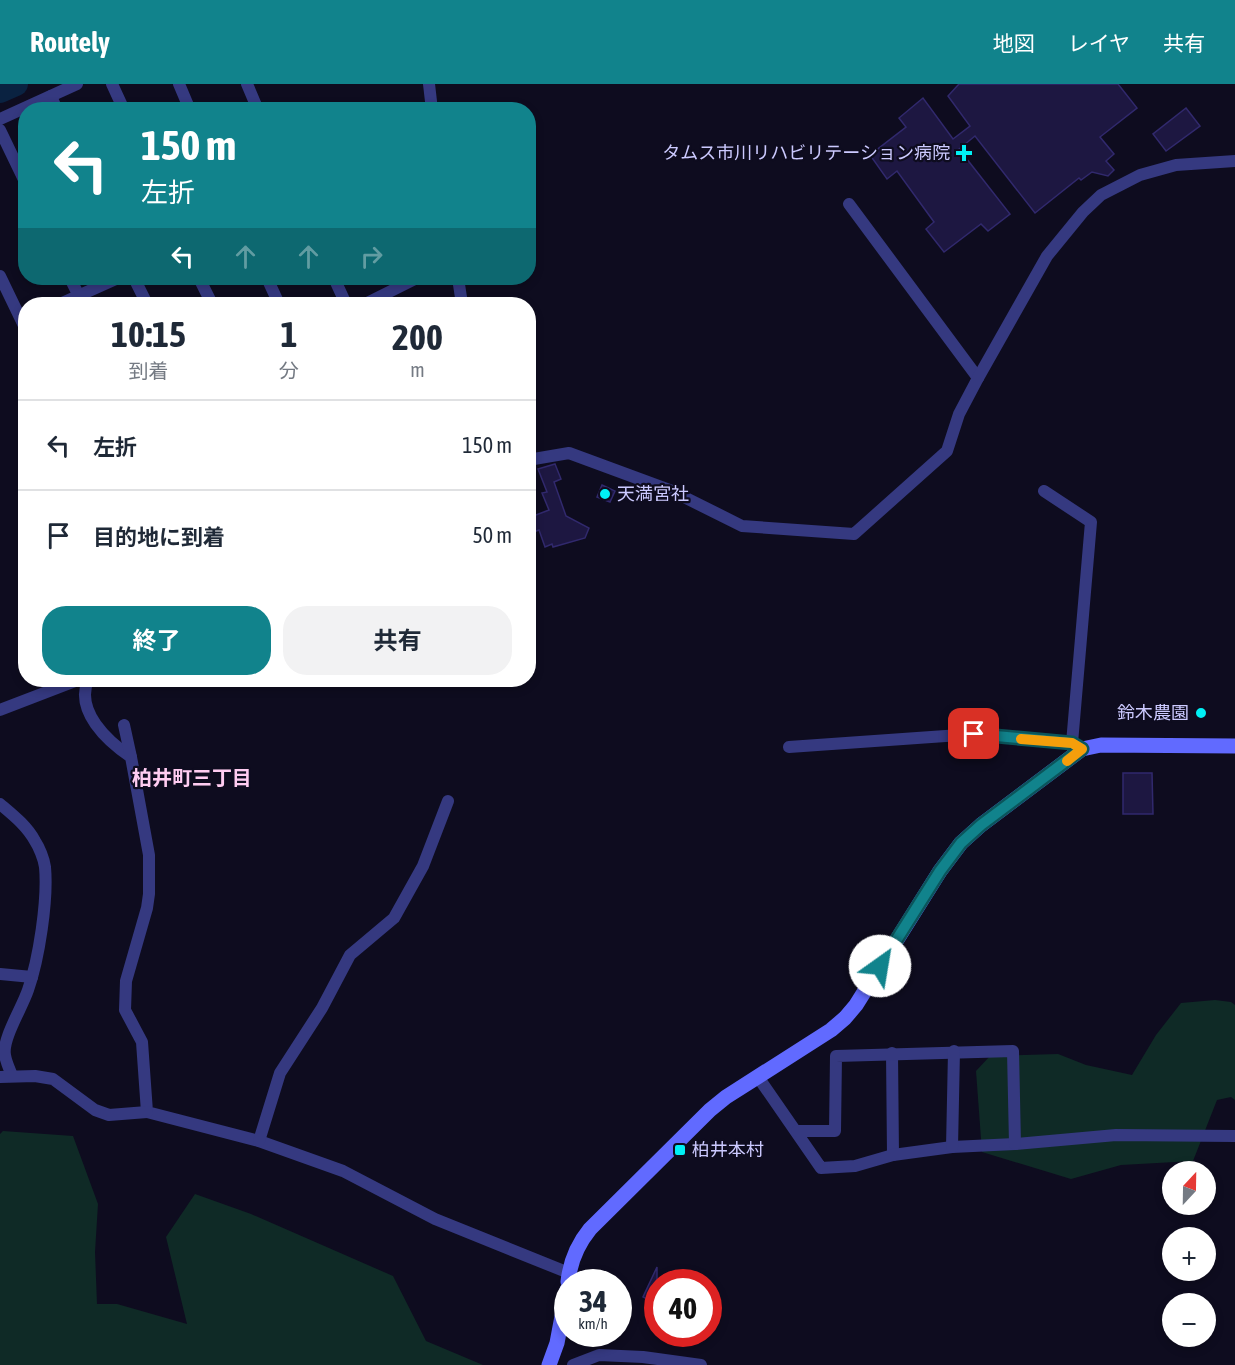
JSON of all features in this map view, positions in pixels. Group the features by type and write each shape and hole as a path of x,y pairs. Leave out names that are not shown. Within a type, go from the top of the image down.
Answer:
{"street":[{"path":"38,102 77,84"},
{"path":"112,84 120,102"},
{"path":"179,84 187,102"},
{"path":"247,84 255,102"},
{"path":"429,84 431,102"},
{"path":"51,96 54,102"},
{"path":"0,119 18,111"},
{"path":"0,130 18,167"},
{"path":"536,459 569,453 672,491 741,526 854,534 947,451 959,414 1047,256 1083,212 1101,195 1140,175 1176,165 1235,161"},
{"path":"849,204 978,378"},
{"path":"0,276 18,312"},
{"path":"86,297 106,285"},
{"path":"379,297 403,285"},
{"path":"571,1269 578,1247 590,1229 710,1110 726,1097 831,1030 845,1018 856,1005 940,871 961,843 1077,746 1091,522 1044,491"},
{"path":"0,710 60,687"},
{"path":"84,687 83,690 93,721 112,744 131,757"},
{"path":"124,725 149,855 147,908 126,981 125,1010 142,1042 147,1112"},
{"path":"789,747 974,734 1077,746 1235,746"},
{"path":"259,1141 280,1073 322,1008 350,955 394,918 423,866 448,801"},
{"path":"0,804 18,819 35,840 45,865 42,918 32,977 14,1026 5,1038 6,1077 35,1076 53,1079 95,1110 109,1115 147,1112 259,1141 343,1171 435,1219 554,1272"},
{"path":"0,974 32,977"},
{"path":"952,1147 954,1051"},
{"path":"796,1131 835,1131 836,1056 1013,1051 1015,1144"},
{"path":"892,1053 892,1155"},
{"path":"758,1077 821,1167 855,1166 892,1155 952,1147 1116,1135 1235,1136"},
{"path":"549,1365 556,1347"},
{"path":"573,1365 599,1355 701,1365"}],"green space":[{"path":"1215,1000 1231,1002 1235,1005 1235,1100 1231,1097 1217,1100 1193,1161 1121,1165 1071,1179 982,1152 976,1071 990,1056 1058,1054 1086,1065 1132,1075 1156,1035 1181,1003"},
{"path":"3,1131 73,1136 98,1204 95,1252 97,1304 117,1304 187,1324 166,1237 195,1194 251,1214 393,1276 426,1341 483,1365 0,1365 0,1134"}],"building":[{"path":"959,84 1118,84 1137,108 1100,137 1114,154 1106,161 1114,170 1108,176 1092,172 1081,180 1079,178 1035,213 975,136 959,149 1010,214 988,231 981,224 944,252 926,229 934,222 897,171 887,179 870,155 906,127 899,118 923,98 953,139 970,126 948,96"},
{"path":"1186,108 1200,126 1166,151 1153,134"},
{"path":"555,464 561,479 554,482 566,516 589,528 585,538 545,547 539,530 536,531 536,515 549,510 542,493 547,492 538,469"},
{"path":"602,485 615,491 610,502 597,497"},
{"path":"1123,773 1152,773 1153,814 1123,814"}],"waterway":[{"path":"0,91 16,84"}],"slow traffic":[{"path":"1021,739 1072,743 1082,749 1067,761"}],"place":[{"name":"タムス市川リハビリテーション病院","path":"964,153"},
{"name":"天満宮社","path":"605,494"},
{"name":"鈴木農園","path":"1201,713"},
{"name":"柏井本村","path":"680,1150"}],"district":[{"name":"柏井町三丁目","path":"192,778"}],"route":[{"path":"880,966 940,871 961,843 981,825 1082,749 1072,743 974,734"}]}
